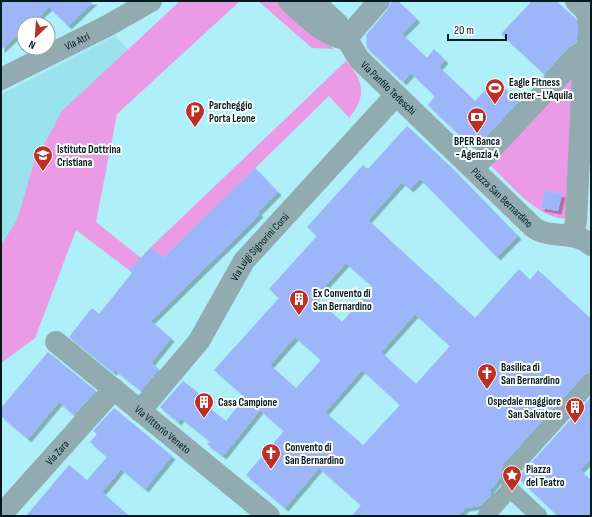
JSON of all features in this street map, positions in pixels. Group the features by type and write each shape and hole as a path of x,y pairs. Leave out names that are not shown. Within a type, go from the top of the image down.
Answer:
{"street":[{"name":"Via Atri","path":"1,79 114,22 152,1"},
{"path":"289,1 322,30 346,39 379,1"},
{"name":"Via Panfilo Tedeschi","path":"313,1 337,23 356,56 473,169"},
{"path":"576,1 586,11 591,27"},
{"name":"Piazza San Bernardino","path":"586,54 578,56 473,169 536,229 545,233 582,240 576,221 583,90 586,54 591,27"},
{"name":"Via Luigi Signorini Corsi","path":"140,411 199,341 244,261 396,95"},
{"name":"Via Vittorio Veneto","path":"56,342 269,516"},
{"path":"486,516 510,489 510,471 591,382"},
{"name":"Via Zara","path":"1,515 114,389"},
{"path":"510,489 539,516"}],"shaded area":[{"name":"Istituto Dottrina Cristiana","path":"180,1 240,1 117,114 96,222 141,258 129,270 76,230 35,338 1,363 1,245 17,220 34,163 62,111"},
{"path":"258,1 278,1 334,49 312,48"},
{"name":"Istituto Dottrina Cristiana","path":"115,36 141,64 103,100 76,229 35,338 1,363 1,94"},
{"path":"346,61 357,75 361,88 359,102 349,118 329,96 163,258 151,247"},
{"path":"581,61 569,219 557,217 535,207 514,189 487,162","holes":["545,190 562,194 558,211 541,208"]}],"building":[{"path":"1,1 94,1 68,26 49,7 39,16 16,16 16,36 1,50"},
{"path":"392,1 398,1 417,19 402,34 427,58 434,49 445,60 439,67 475,101 495,80 519,101 478,145 470,145 428,105 435,96 411,73 403,82 367,48 366,35 388,9"},
{"path":"532,1 556,1 575,18 578,28 576,43 569,47 544,74 501,34"},
{"path":"407,126 451,167 518,236 497,257 420,179 410,189 402,182 368,220 475,318 519,269 530,280 538,270 591,319 591,372 584,375 503,464 500,478 491,489 490,496 480,506 466,508 458,516 352,516 361,505 319,468 285,508 246,475 284,431 260,410 223,456 207,444 210,441 181,418 178,422 160,407 183,381 200,394 197,398 226,421 245,397 214,370 279,298 269,289 317,236 307,227 363,165 368,169","holes":["346,263 373,287 342,322 315,297","415,314 450,346 416,384 381,352","295,337 321,360 296,388 270,365","362,370 400,405 363,445 325,412"]},
{"path":"255,168 278,192 258,212 260,214 151,321 171,338 151,363 159,369 141,391 115,370 113,372 69,337 92,308 99,314 132,273 129,270 151,247 163,258"},
{"path":"545,190 562,194 558,211 541,208"},
{"path":"48,352 96,391 74,415 59,402 28,439 1,416 1,408"},
{"name":"Ospedale maggiore San Salvatore","path":"591,397 591,459 580,470 591,480 591,516 558,516 520,480 520,475"},
{"path":"114,408 172,456 145,489 121,469 102,492 129,516 26,516 69,465 87,480 107,457 90,442 97,434 93,431"}],"place":[{"name":"Eagle Fitness center - L'Aquila","path":"495,105"},
{"name":"Parcheggio Porta Leone","path":"195,128"},
{"name":"BPER Banca - Agenzia 4","path":"477,134"},
{"name":"Istituto Dottrina Cristiana","path":"43,172"},
{"name":"Ex Convento di San Bernardino","path":"299,316"},
{"name":"Basilica di San Bernardino","path":"487,390"},
{"name":"Casa Campione","path":"204,419"},
{"name":"Ospedale maggiore San Salvatore","path":"575,424"},
{"name":"Convento di San Bernardino","path":"271,470"},
{"name":"Piazza del Teatro","path":"512,492"}]}
